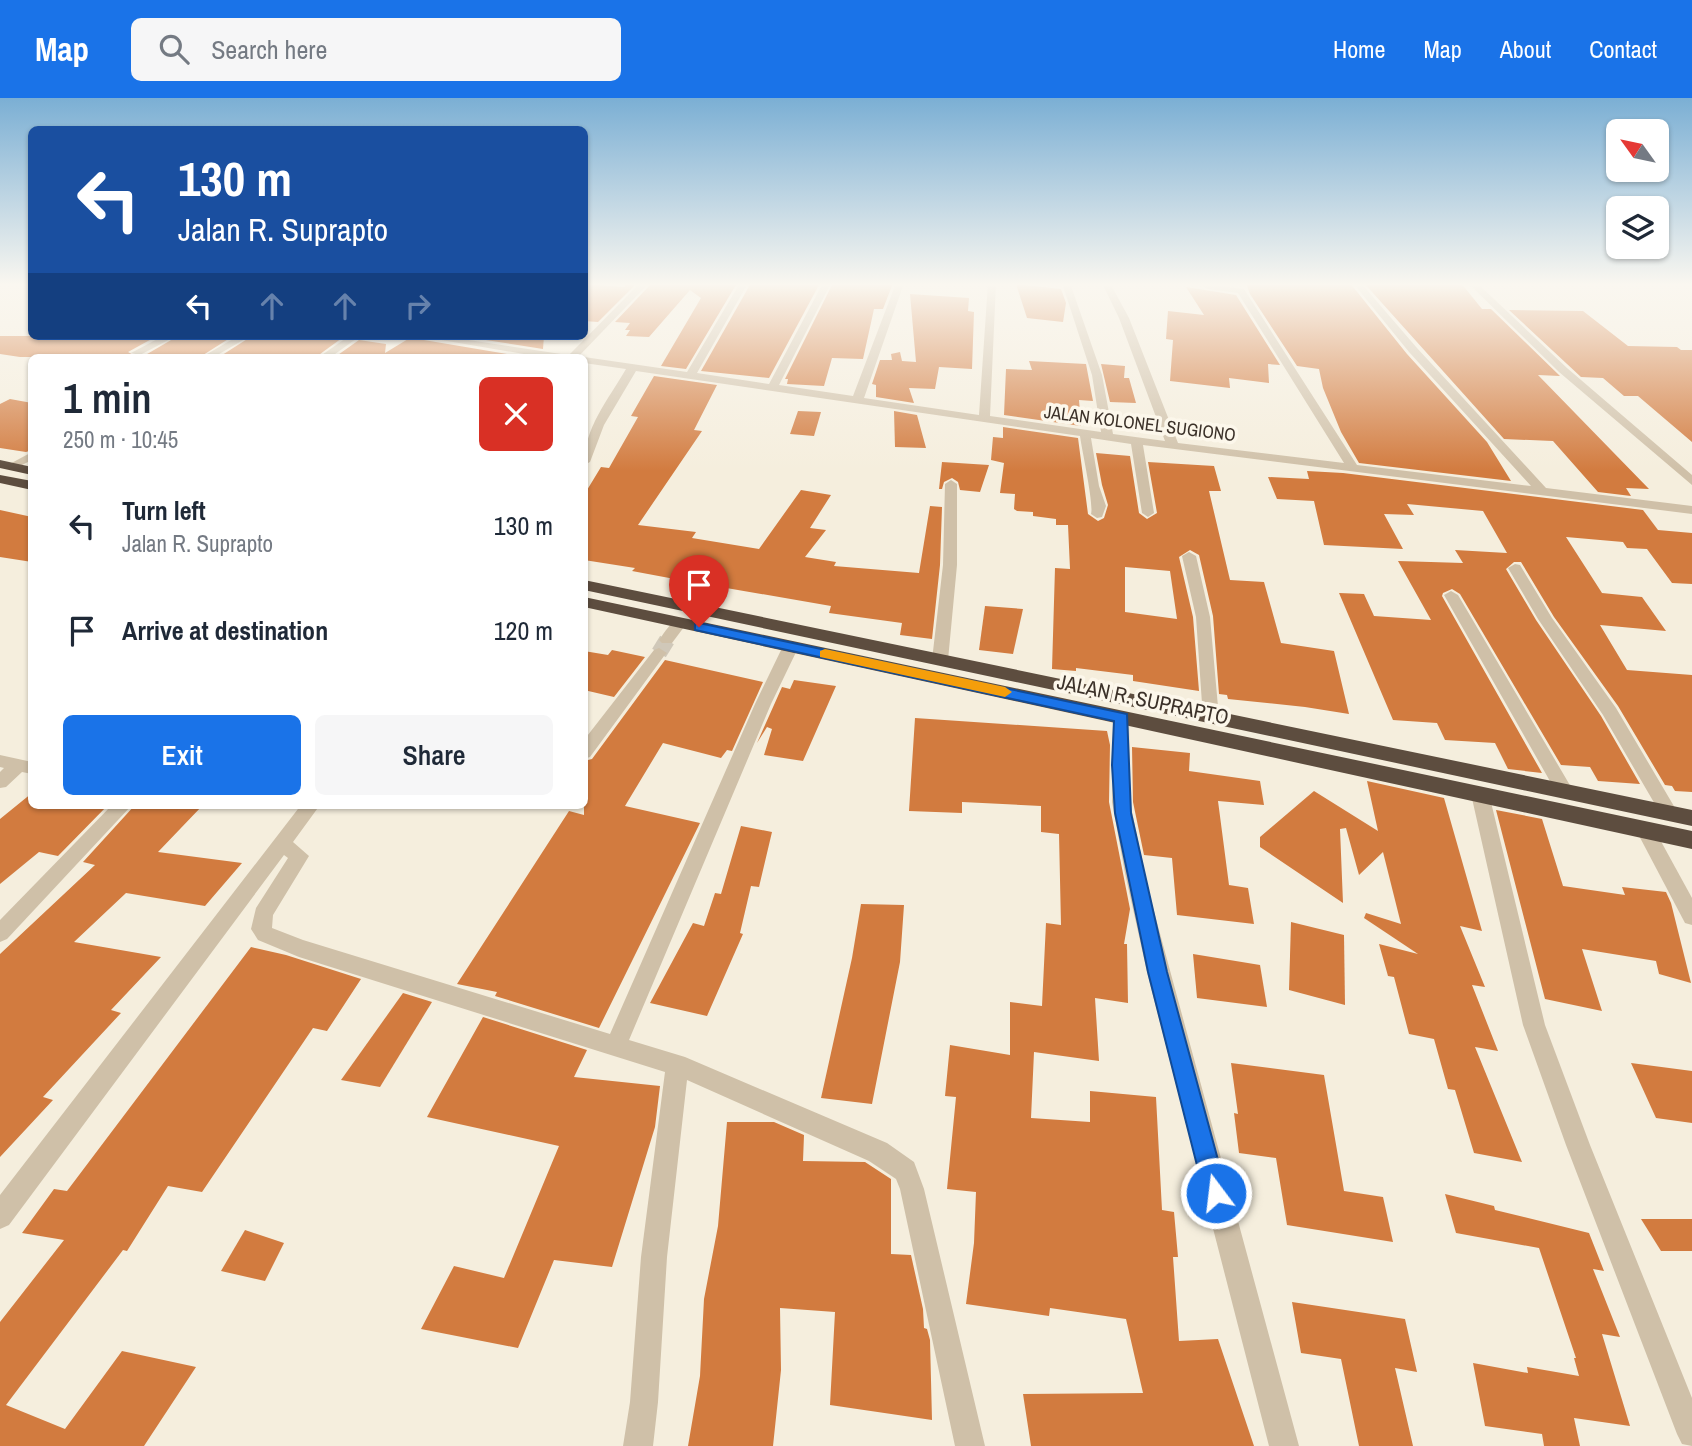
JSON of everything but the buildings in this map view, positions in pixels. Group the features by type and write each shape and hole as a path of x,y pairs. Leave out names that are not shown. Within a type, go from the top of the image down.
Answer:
{"highway":[{"path":"6,465 28,470"},
{"path":"0,479 28,485"},
{"name":"JALAN R. SUPRAPTO","path":"588,586 744,627 940,660 1692,818"},
{"name":"JALAN R. SUPRAPTO","path":"588,603 680,623 744,627 791,646 1692,840"}],"street":[{"path":"136,353 150,346"},
{"path":"485,346 540,354"},
{"path":"690,376 707,346"},
{"path":"772,388 794,346"},
{"path":"857,401 877,346"},
{"path":"984,420 988,346"},
{"path":"1087,346 1097,375 1108,437"},
{"path":"1135,346 1173,446"},
{"path":"1276,346 1352,467"},
{"path":"1410,346 1542,491"},
{"path":"1538,346 1692,481"},
{"name":"JALAN KOLONEL SUGIONO","path":"588,361 1136,441 1692,510"},
{"path":"588,451 598,425 632,367"},
{"path":"1085,434 1093,486 1100,506 1097,514"},
{"path":"1136,441 1148,513"},
{"path":"6,465 28,457"},
{"path":"940,660 950,565 951,484"},
{"path":"1189,556 1203,617 1211,718"},
{"path":"1514,568 1545,619 1611,712 1669,813"},
{"path":"1451,595 1565,792"},
{"path":"588,748 680,623"},
{"path":"616,1045 763,704 791,646"},
{"path":"1121,717 1123,813 1140,892 1219,1205 1284,1446"},
{"path":"0,761 25,766"},
{"path":"0,782 25,766"},
{"path":"1480,794 1534,1025 1578,1145 1692,1434"},
{"path":"0,933 119,809"},
{"path":"0,1216 308,809"},
{"path":"1645,830 1692,917"},
{"path":"282,844 299,856 263,914 261,929 265,934 459,999 677,1065 878,1152 905,1171 922,1225 970,1446"},
{"path":"638,1446 644,1402 654,1257 677,1065"}],"tunnel":[{"path":"659,653 667,640"}],"slow traffic":[{"path":"825,654 1005,692"}],"route":[{"path":"699,627 1121,717 1123,813 1158,972 1216,1193"}]}
